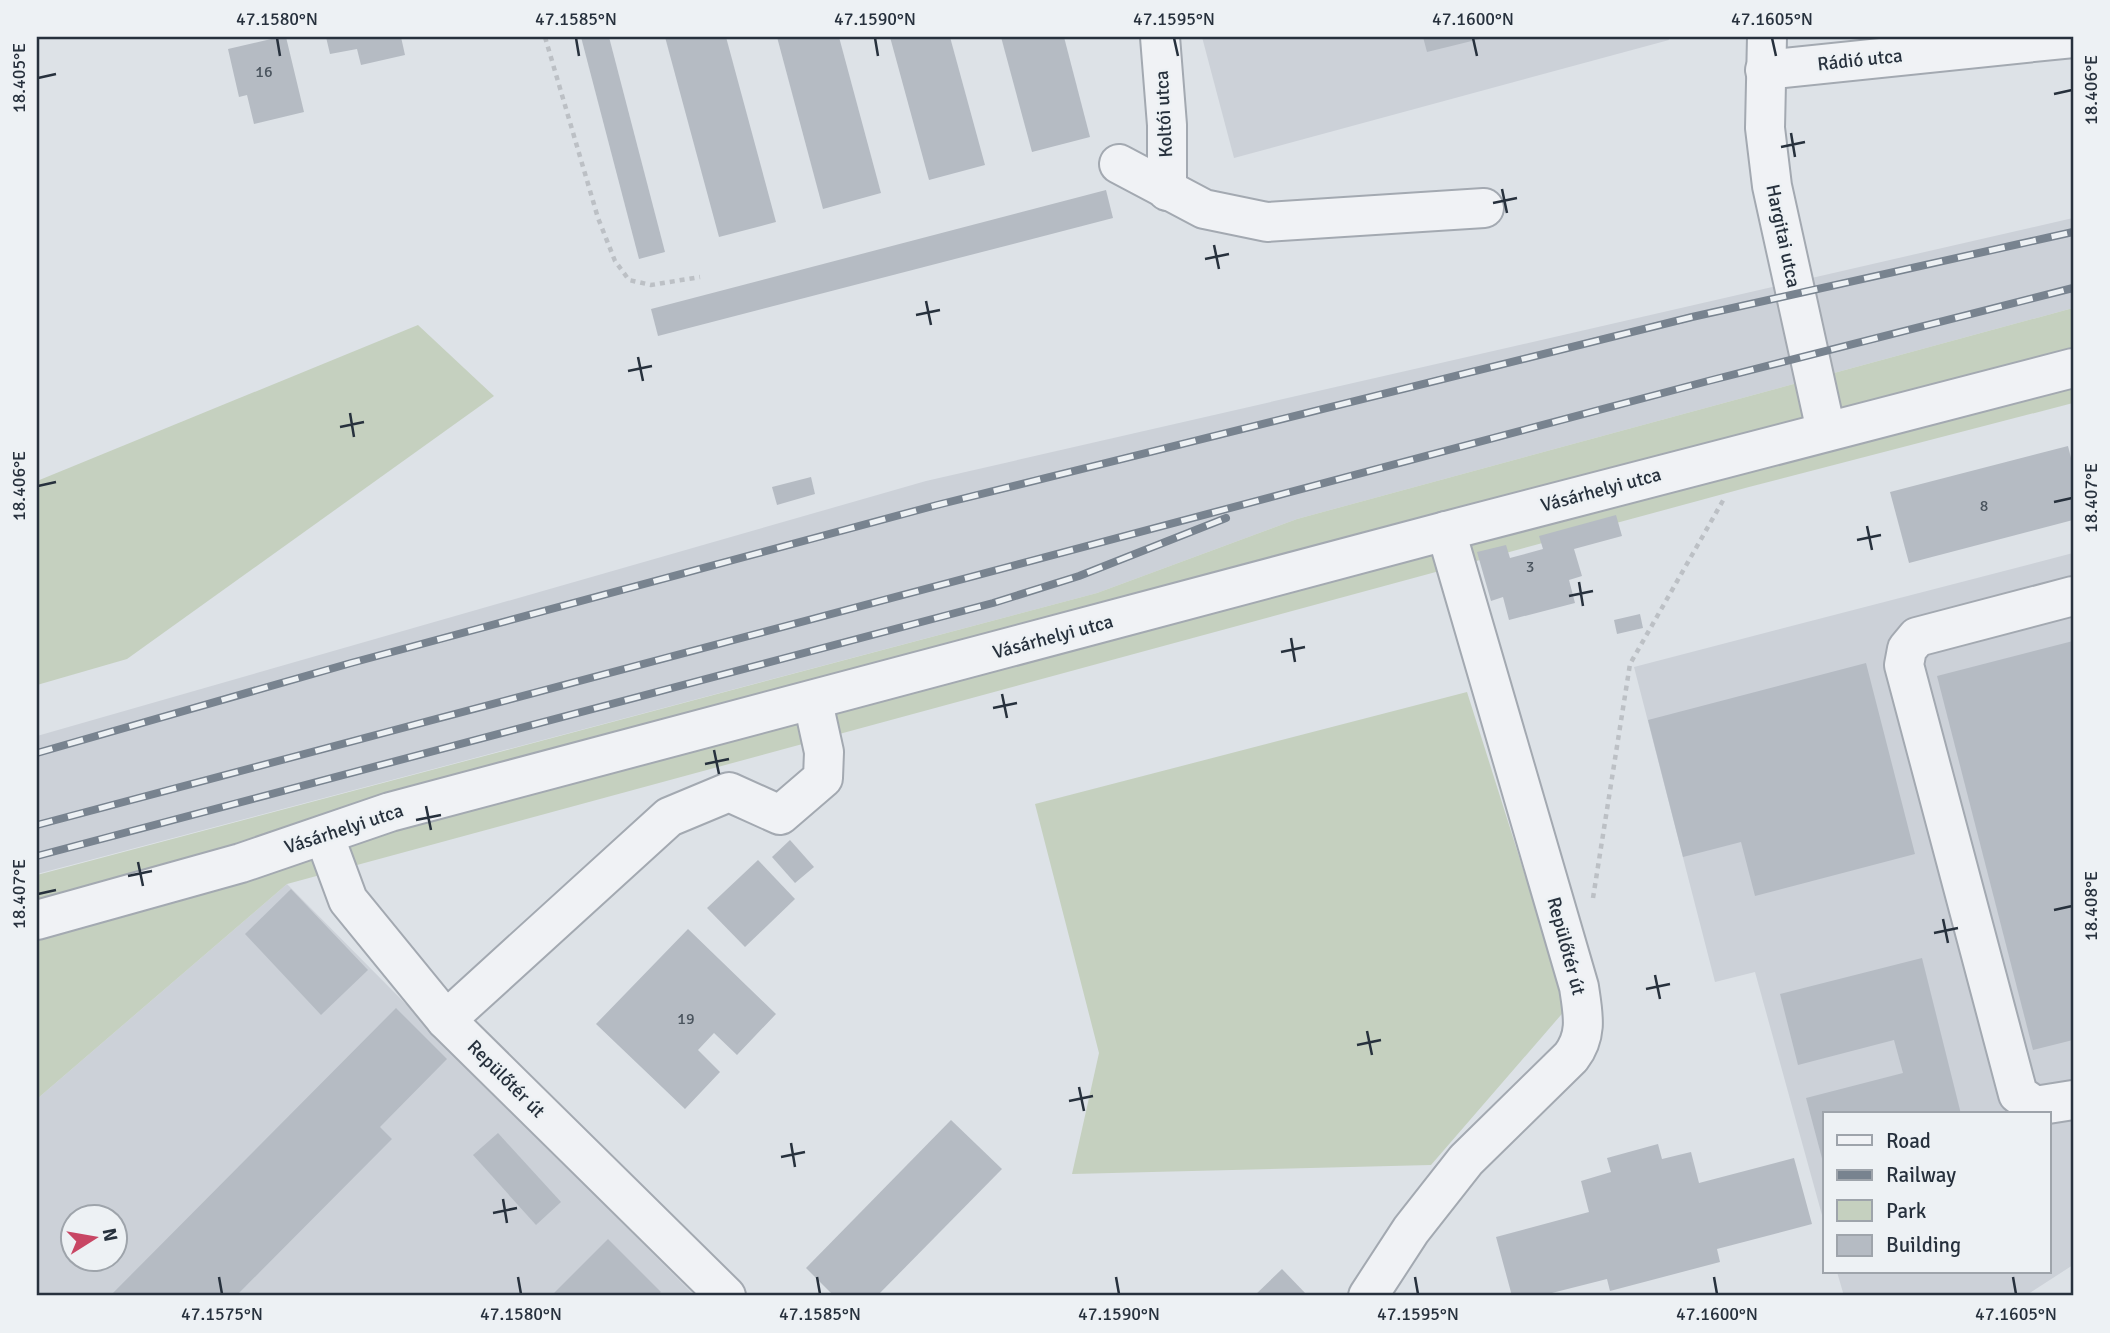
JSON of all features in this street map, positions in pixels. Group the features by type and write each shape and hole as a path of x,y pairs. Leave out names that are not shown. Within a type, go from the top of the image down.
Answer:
{"street":[{"name":"Koltói utca","path":"1160,37 1167,125 1167,191"},
{"name":"Rádió utca","path":"1766,53 2073,38"},
{"name":"Hargitai utca","path":"1766,53 1765,128 1772,186 1826,431"},
{"path":"1119,164 1204,208 1267,222 1484,208"},
{"name":"Vásárhelyi utca","path":"37,920 241,863 390,813 1446,531 2073,368"},
{"name":"Repülőtér út","path":"1368,1296 1411,1230 1466,1160 1571,1057 1584,1032 1579,987 1446,531"},
{"path":"2073,596 1917,637 1907,649 1904,665 2018,1094 2035,1106 2073,1100"},
{"path":"446,1020 669,817 729,792 780,815 823,778 824,752 813,702"},
{"name":"Repülőtér út","path":"324,835 348,900 446,1020 726,1296"}],"path":[{"path":"545,37 598,218 615,261 629,280 651,285 700,277"},
{"path":"1592,905 1630,664 1730,488"}],"shaded area":[{"path":"1202,37 1668,37 1669,40 1234,158"},
{"path":"2073,218 2073,308 1297,519 1097,593 37,874 37,736 926,481"},
{"path":"2073,553 2073,1265 2025,1296 1844,1296 1838,1274 2050,1274 2050,1112 1823,1112 1823,1219 1755,972 1715,982 1634,667"},
{"path":"287,884 695,1296 37,1296 37,1099"}],"green space":[{"path":"2073,308 2073,403 1749,487 287,884 37,1099 37,875 1097,593 1297,519"},
{"path":"418,325 494,396 127,659 37,685 37,481"},
{"path":"1467,692 1567,1008 1431,1165 1072,1174 1099,1053 1035,804"}],"building":[{"path":"286,37 304,112 254,124 247,95 239,97 228,49"},
{"path":"326,37 401,37 405,55 361,65 357,49 330,54"},
{"path":"581,37 609,37 665,252 639,259"},
{"path":"665,37 726,37 776,222 719,237"},
{"path":"777,37 839,37 881,193 823,209"},
{"path":"890,37 950,37 985,165 929,180"},
{"path":"1001,37 1064,37 1090,137 1032,152"},
{"path":"1423,37 1484,37 1484,38 1427,52"},
{"path":"1106,190 1113,218 658,336 651,309"},
{"path":"2068,446 2073,466 2073,520 1909,563 1890,492"},
{"path":"811,477 815,494 777,505 772,487"},
{"path":"1616,515 1622,536 1574,549 1582,576 1569,580 1575,603 1509,620 1503,597 1491,601 1477,552 1506,545 1510,558 1543,549 1539,536"},
{"path":"1640,614 1643,628 1617,634 1614,620"},
{"path":"2073,641 2073,1040 2033,1050 1937,676"},
{"path":"1866,663 1915,854 1755,896 1741,842 1683,857 1648,720"},
{"path":"790,840 814,867 795,883 772,857"},
{"path":"758,860 795,899 745,947 707,908"},
{"path":"291,889 368,970 321,1015 245,934"},
{"path":"688,929 776,1014 737,1055 714,1033 698,1050 720,1072 685,1109 596,1024"},
{"path":"1922,958 1960,1112 1823,1112 1823,1162 1806,1098 1903,1073 1894,1040 1798,1065 1780,994"},
{"path":"396,1008 447,1059 380,1127 392,1139 236,1296 110,1296"},
{"path":"951,1120 1002,1169 877,1296 834,1296 806,1268"},
{"path":"498,1133 561,1202 536,1225 473,1155"},
{"path":"1658,1144 1662,1159 1691,1152 1699,1183 1794,1158 1812,1224 1717,1249 1720,1262 1610,1291 1607,1279 1540,1296 1512,1296 1496,1237 1589,1212 1581,1181 1611,1172 1607,1158"},
{"path":"608,1239 661,1292 656,1296 551,1296"},
{"path":"1282,1269 1308,1296 1254,1296"}],"railway":[{"path":"37,753 351,663 937,505 1692,317 2073,232"},
{"path":"37,825 1708,381 2073,288"},
{"path":"37,856 993,603 1079,576 1226,518"}]}
